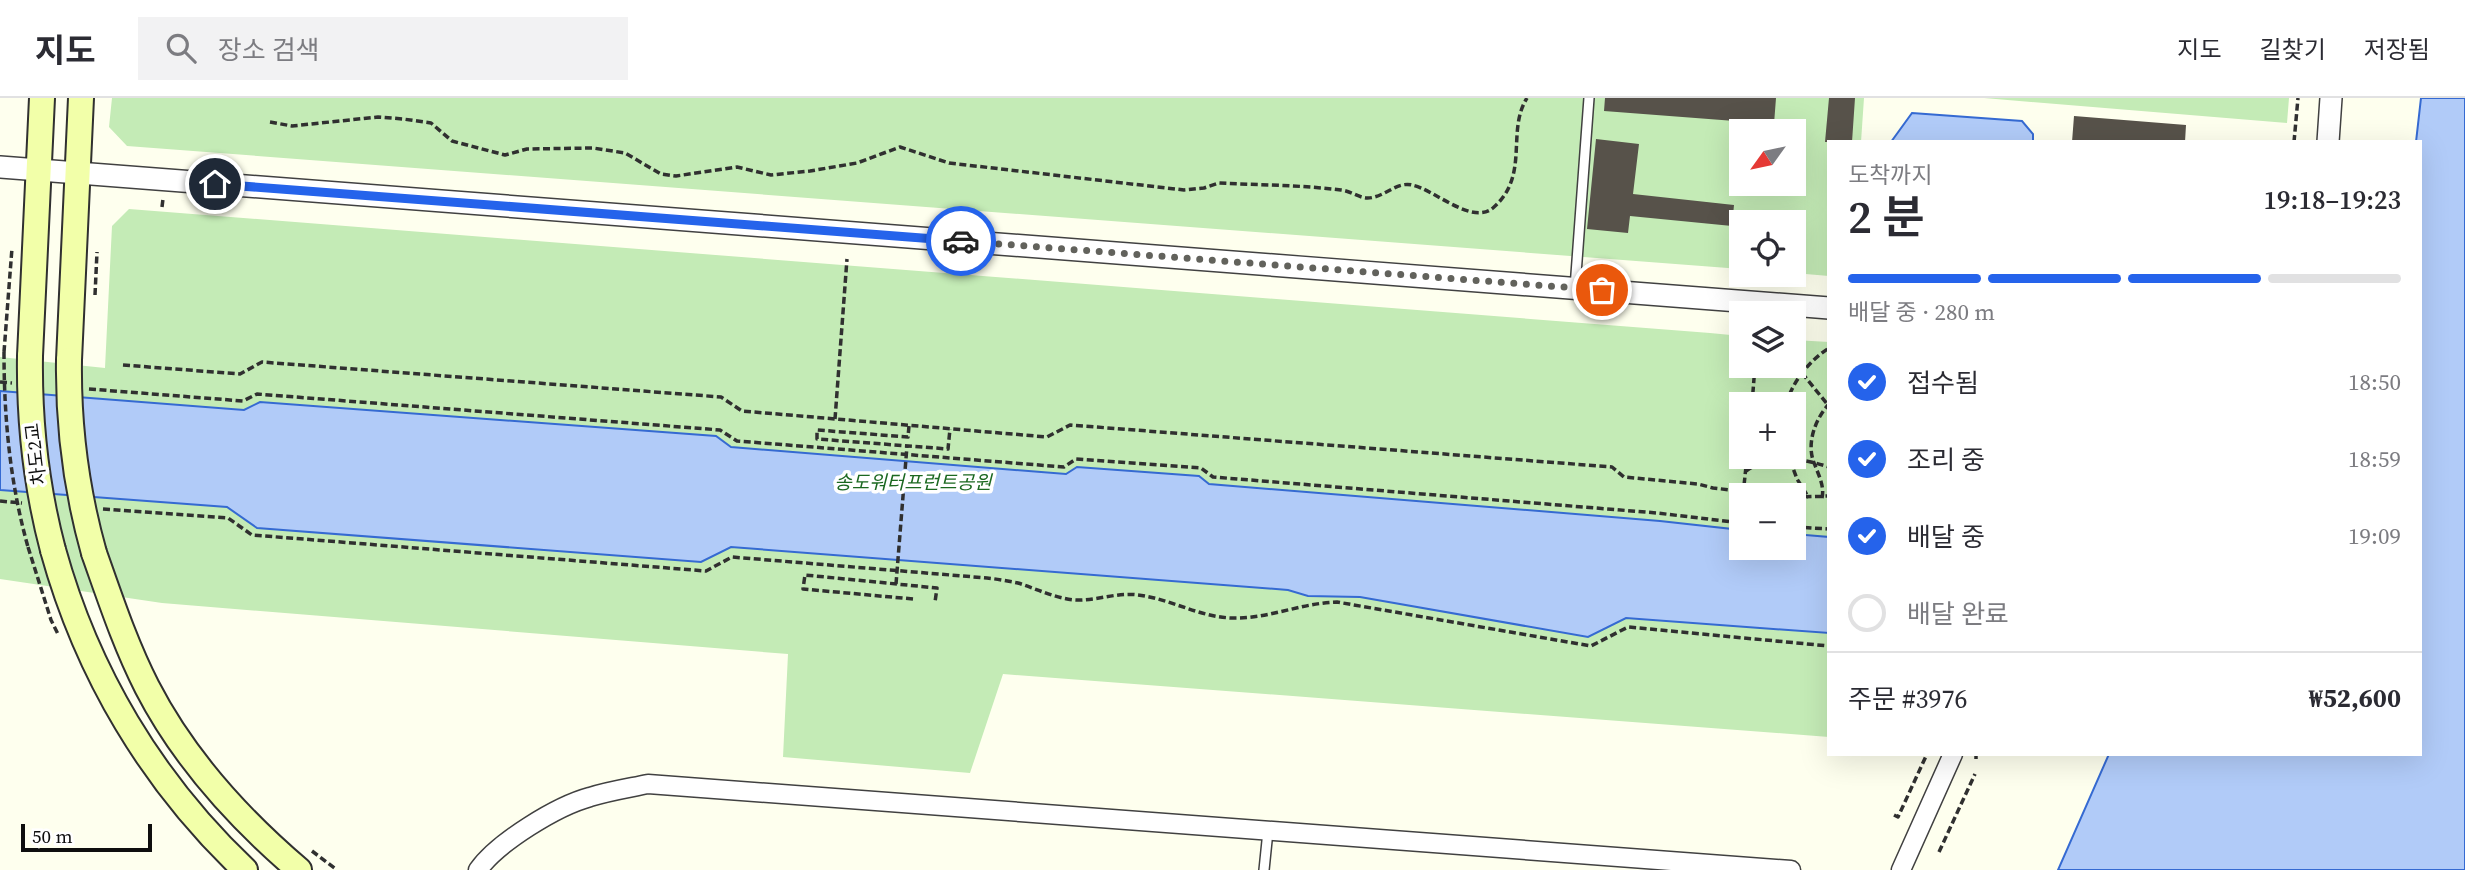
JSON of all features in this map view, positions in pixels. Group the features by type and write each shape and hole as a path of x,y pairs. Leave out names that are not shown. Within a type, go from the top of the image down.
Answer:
{"main road":[{"path":"41,98 56,171"},
{"path":"56,171 81,98"},
{"name":"차도2교","path":"56,171 30,356 31,426 34,459 62,584 90,655 134,737 171,790 244,870"},
{"name":"차도2교","path":"56,171 73,455 94,553 132,654 167,721 226,802 254,831 305,860"}],"street":[{"path":"2328,140 2331,98"},
{"path":"0,167 1827,308"},
{"path":"1901,870 1952,756"},
{"path":"478,870 484,861 530,825 587,797 648,784 1791,870"}],"lane":[{"path":"1575,288 1589,98"},
{"path":"1264,870 1268,831"}],"path":[{"path":"270,122 292,127 378,117 403,119 431,123 452,141 505,155 527,149 593,148 625,153 662,174 676,176 737,167 771,175 810,171 857,163 900,147 948,163 1184,190 1219,183 1343,190 1365,198 1377,197 1399,186 1410,184 1464,210 1482,214 1493,209 1515,176 1520,109 1527,98"},
{"path":"2294,140 2298,98"},
{"path":"162,207 163,200"},
{"path":"12,248 4,352 6,426 21,523 28,548"},
{"path":"835,419 847,259"},
{"path":"1806,368 1827,350"},
{"path":"123,365 240,374 261,362 721,397 742,411 1047,437 1070,425 1612,467 1624,477 1698,484 1729,491"},
{"path":"1806,378 1827,404"},
{"path":"0,383 13,383"},
{"path":"81,388 243,401 257,394 720,430 737,441 1064,467 1076,459 1201,468 1213,477 1657,513 1729,522"},
{"path":"91,388 92,397"},
{"path":"1822,498 1823,489 1811,452 1812,437 1818,419 1827,406"},
{"path":"909,425 908,437 817,429 817,439 948,449 950,429"},
{"path":"896,584 907,446"},
{"path":"1806,461 1827,466"},
{"path":"1744,483 1746,471 1749,469"},
{"path":"1794,469 1809,498"},
{"path":"1806,498 1827,497"},
{"path":"0,501 27,503"},
{"path":"94,508 228,518 252,535 706,572 732,557 987,578 1020,584 1068,599 1091,600 1136,595 1164,600 1205,614 1231,618 1261,616 1310,604 1337,602 1591,646 1628,627 1827,646"},
{"path":"106,508 108,518"},
{"path":"1806,528 1827,529"},
{"path":"913,599 803,589 805,575 937,588 935,602"},
{"path":"1894,815 1898,817 1926,756"},
{"path":"1939,852 1975,774"},
{"path":"305,860 337,870"}],"green space":[{"path":"112,98 1864,98 1861,140 1827,140 1827,276 1806,274 1806,210 1729,210 1729,268 127,146 109,127"},
{"path":"1984,98 2289,98 2287,123"},
{"name":"송도워터프런트공원","path":"129,209 1729,335 1729,378 1806,378 1806,341 1827,342 1827,737 1003,674 970,773 783,757 788,654 162,603 0,579 0,357 105,368 112,226"}],"water":[{"path":"2421,98 2465,98 2465,870 2058,870 2108,756 2422,756 2422,140 2416,140"},
{"path":"1912,113 2022,121 2033,134 2033,140 1892,140"},
{"path":"0,391 244,410 260,402 716,436 731,447 1066,474 1077,467 1199,476 1209,484 1660,521 1729,529 1729,560 1806,560 1806,535 1827,537 1827,633 1626,618 1588,637 1360,597 1308,596 1288,590 731,547 701,562 257,528 227,507 0,490"}],"building":[{"path":"1605,98 1776,98 1774,119 1729,121 1604,111"},
{"path":"1829,98 1855,98 1852,140 1825,142"},
{"path":"2074,116 2186,125 2185,140 2072,140"},
{"path":"1596,139 1639,144 1633,194 1734,205 1734,210 1729,210 1729,226 1630,216 1628,233 1587,229"}],"way so far":[{"path":"961,241 1602,290"}],"route":[{"path":"215,184 961,241"}]}
